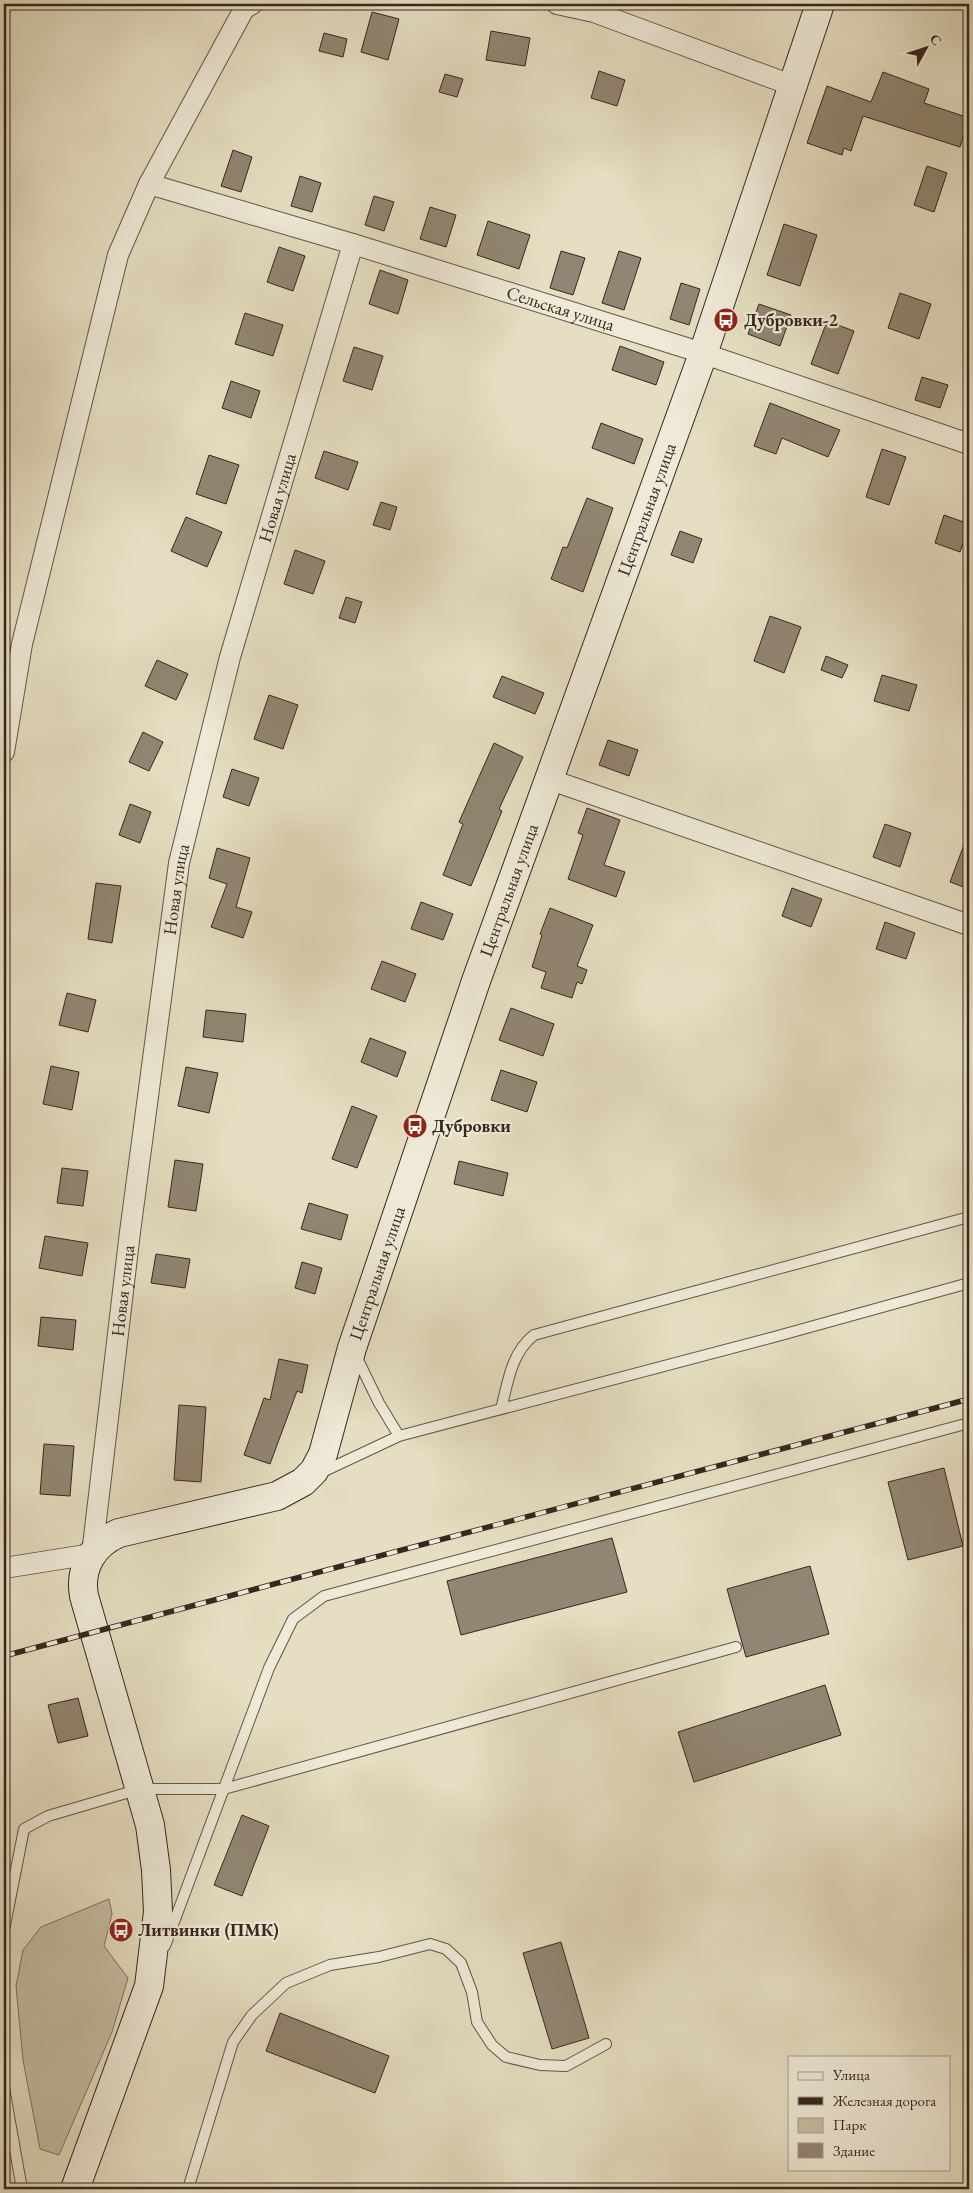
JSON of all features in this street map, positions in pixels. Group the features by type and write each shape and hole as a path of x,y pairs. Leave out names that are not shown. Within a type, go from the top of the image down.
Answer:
{"street":[{"path":"4,752 22,644 118,255 149,184 244,9 252,4"},
{"path":"557,4 594,12 783,82 793,84"},
{"name":"Центральная улица","path":"92,1554 102,1543 119,1533 277,1496 296,1487 310,1476 325,1450 352,1348 476,981 703,354 820,4"},
{"name":"Сельская улица","path":"149,184 353,244 703,354 969,444"},
{"name":"Новая улица","path":"92,1554 129,1242 179,863 230,657 353,244"},
{"path":"550,780 969,924"},
{"path":"4,1568 92,1554"},
{"path":"75,2189 149,1986 158,1912 153,1842 140,1789 84,1596 83,1579 86,1566 92,1554"}],"lane":[{"path":"501,1409 513,1360 522,1344 534,1335 969,1217"},
{"path":"310,1476 324,1472 399,1436 969,1283"},
{"path":"352,1348 378,1403 399,1436"},
{"path":"149,1986 270,1668 293,1619 324,1596 969,1422"},
{"path":"4,1930 24,1829 48,1816 140,1789 224,1789 736,1647"},
{"path":"188,2189 234,2042 252,2015 286,1983 330,1966 379,1957 430,1944 446,1949 461,1963 472,1992 477,2022 492,2044 506,2057 540,2065 566,2066 606,2044"},
{"path":"4,2088 22,2189"}],"green space":[{"path":"109,1899 112,1914 104,1946 128,1978 112,2032 59,2155 40,2149 23,2060 16,1986 23,1950 41,1927"}],"building":[{"path":"372,12 399,19 388,60 361,52"},
{"path":"491,31 530,38 525,66 486,60"},
{"path":"324,33 347,39 343,57 319,51"},
{"path":"599,71 625,80 617,106 591,98"},
{"path":"883,72 929,89 924,103 969,118 960,147 863,116 851,151 844,148 842,155 807,143 827,86 871,102"},
{"path":"445,74 463,79 457,97 439,92"},
{"path":"233,150 252,157 241,192 221,186"},
{"path":"927,166 947,173 934,212 914,205"},
{"path":"300,176 321,183 312,212 291,206"},
{"path":"374,196 394,202 384,231 365,225"},
{"path":"430,207 456,215 446,247 420,239"},
{"path":"488,221 530,235 519,269 477,255"},
{"path":"784,224 817,235 800,286 767,275"},
{"path":"279,247 305,256 293,291 267,282"},
{"path":"561,251 585,258 573,295 550,288"},
{"path":"619,251 641,258 624,310 602,303"},
{"path":"380,270 408,280 398,314 369,304"},
{"path":"681,283 700,289 689,325 670,319"},
{"path":"900,293 931,304 919,339 888,328"},
{"path":"759,304 791,315 780,346 748,334"},
{"path":"245,313 283,325 273,356 235,344"},
{"path":"827,321 854,331 838,374 811,364"},
{"path":"620,346 664,362 656,385 612,370"},
{"path":"354,347 383,356 372,390 343,381"},
{"path":"922,377 948,385 940,408 915,400"},
{"path":"231,381 260,391 251,418 222,408"},
{"path":"770,403 840,430 828,457 782,438 776,454 754,446"},
{"path":"601,423 643,439 634,464 592,448"},
{"path":"882,449 906,457 889,505 866,497"},
{"path":"324,451 358,462 348,490 315,478"},
{"path":"209,455 239,465 226,504 196,494"},
{"path":"587,498 613,508 583,592 551,579 563,547 567,548"},
{"path":"381,502 397,507 390,530 373,525"},
{"path":"944,515 969,524 960,552 935,543"},
{"path":"186,517 222,532 207,567 171,551"},
{"path":"680,531 702,539 693,563 671,555"},
{"path":"295,550 325,561 313,594 284,584"},
{"path":"346,597 362,602 355,623 339,618"},
{"path":"770,616 801,627 784,673 754,661"},
{"path":"826,656 848,665 842,678 821,670"},
{"path":"157,660 188,674 176,700 145,686"},
{"path":"882,675 917,685 909,711 874,701"},
{"path":"502,676 544,693 535,714 493,697"},
{"path":"269,695 298,705 283,749 254,739"},
{"path":"143,732 163,742 149,771 129,762"},
{"path":"608,740 638,750 629,776 599,765"},
{"path":"494,743 523,757 499,809 502,811 471,886 443,875 463,824 459,822"},
{"path":"232,769 259,778 249,806 223,797"},
{"path":"130,804 151,812 140,843 119,835"},
{"path":"587,808 620,820 604,865 625,872 616,897 568,879 583,835 578,833"},
{"path":"885,824 911,833 900,867 873,857"},
{"path":"969,835 969,889 950,882"},
{"path":"217,848 250,858 236,907 252,912 243,938 211,927 227,884 209,878"},
{"path":"96,883 121,886 112,943 88,939"},
{"path":"792,888 822,899 811,927 782,916"},
{"path":"421,902 453,914 443,940 411,929"},
{"path":"550,908 593,925 577,966 587,970 582,984 577,982 572,998 541,988 546,972 532,967 542,935 540,934"},
{"path":"885,922 915,933 906,959 876,949"},
{"path":"382,961 416,974 405,1002 371,989"},
{"path":"67,993 96,1000 88,1032 59,1025"},
{"path":"511,1008 554,1024 543,1056 499,1040"},
{"path":"206,1010 246,1014 243,1042 203,1037"},
{"path":"370,1038 406,1052 397,1077 361,1062"},
{"path":"51,1066 79,1072 72,1110 43,1104"},
{"path":"186,1067 218,1073 209,1113 178,1106"},
{"path":"501,1070 537,1082 527,1112 491,1100"},
{"path":"352,1106 377,1116 357,1168 332,1159"},
{"path":"175,1160 203,1164 196,1211 168,1207"},
{"path":"459,1161 508,1173 503,1196 454,1184"},
{"path":"62,1168 88,1171 83,1206 57,1203"},
{"path":"309,1203 348,1215 341,1240 301,1229"},
{"path":"45,1236 88,1243 82,1276 39,1268"},
{"path":"156,1254 190,1259 185,1288 151,1283"},
{"path":"302,1262 322,1268 315,1294 295,1288"},
{"path":"41,1317 76,1320 73,1350 38,1346"},
{"path":"279,1359 308,1365 302,1393 297,1391 270,1464 244,1455 264,1398 270,1400"},
{"path":"179,1405 206,1407 201,1482 174,1480"},
{"path":"44,1444 74,1446 70,1496 40,1494"},
{"path":"944,1468 963,1546 908,1560 888,1482"},
{"path":"612,1538 627,1592 461,1635 447,1581"},
{"path":"810,1566 829,1634 746,1657 727,1589"},
{"path":"825,1685 841,1735 694,1782 678,1732"},
{"path":"78,1698 88,1736 58,1743 48,1705"},
{"path":"242,1815 269,1826 242,1896 214,1885"},
{"path":"561,1942 589,2038 552,2049 523,1953"},
{"path":"280,2013 389,2056 375,2093 266,2051"}],"railway":[{"path":"4,1656 969,1399"}],"place":[{"name":"Дубровки-2","path":"726,320"},
{"name":"Дубровки","path":"415,1126"},
{"name":"Литвинки (ПМК)","path":"121,1930"}]}
